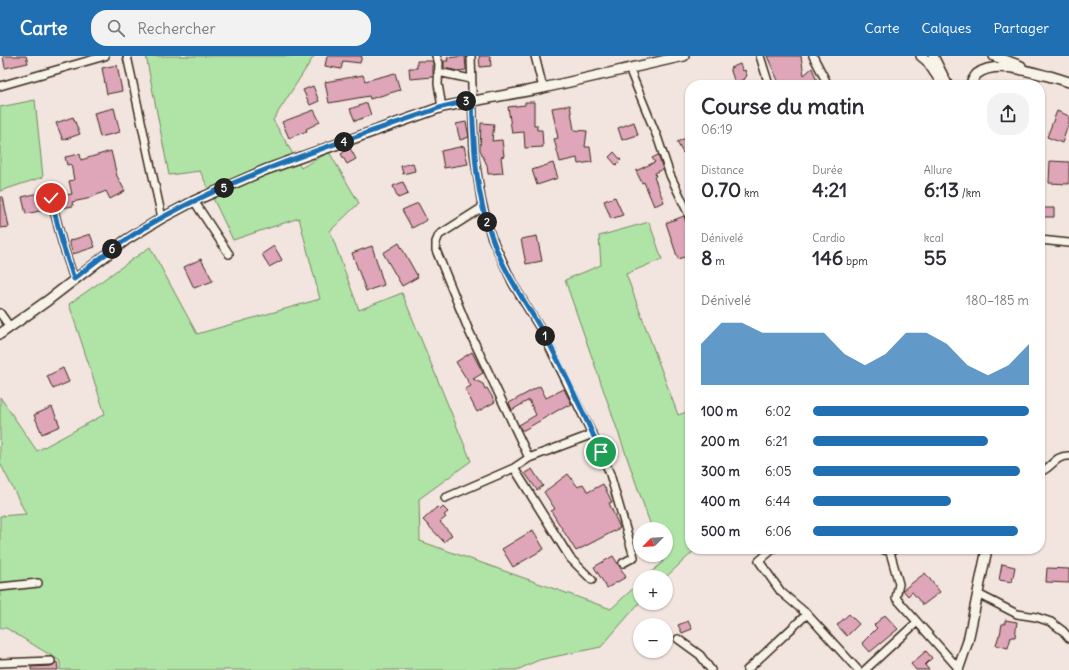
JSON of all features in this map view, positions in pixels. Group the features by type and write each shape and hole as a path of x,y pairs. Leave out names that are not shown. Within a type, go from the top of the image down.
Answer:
{"street":[{"path":"0,86 105,56"},
{"path":"127,56 162,218"},
{"path":"436,56 439,63 438,84 442,107"},
{"path":"471,56 474,152 483,207 491,236 513,284 541,330 593,434 610,474 634,557 623,562"},
{"path":"535,56 543,88"},
{"path":"0,334 47,301 126,240 194,201 265,170 442,107 472,100 543,88 666,58 684,56"},
{"path":"760,56 767,80"},
{"path":"813,56 825,80"},
{"path":"921,56 927,61 940,80"},
{"path":"933,56 945,80"},
{"path":"994,56 1069,82"},
{"path":"973,80 976,75 988,69 1000,66 1056,78"},
{"path":"628,68 658,139 670,175 685,207"},
{"path":"438,72 471,79"},
{"path":"51,198 62,242 74,279"},
{"path":"194,201 229,254"},
{"path":"483,207 439,235 436,242 436,250 469,330 529,458"},
{"path":"1045,241 1069,243"},
{"path":"0,313 10,327"},
{"path":"444,498 514,468 529,458 593,434"},
{"path":"1045,470 1049,468 1056,459 1063,456 1069,456"},
{"path":"514,468 570,558 592,580"},
{"path":"768,554 760,561 781,592 807,614 858,670"},
{"path":"893,554 899,584 896,598 958,670 968,641 986,554"},
{"path":"0,586 38,583"},
{"path":"978,594 1017,614 1036,617 1051,622 1063,631 1069,638"},
{"path":"747,670 807,614"},
{"path":"865,670 916,623"},
{"path":"678,639 700,655 712,670"},
{"path":"0,663 51,661"}],"green space":[{"path":"146,56 314,56 273,120 301,168 329,152 359,203 330,231 359,310 402,293 471,461 419,499 420,541 611,609 633,589 633,610 601,647 539,660 517,670 60,670 60,661 6,628 0,628 0,516 26,514 0,463 0,397 37,451 105,414 69,304 150,247 197,334 320,299 299,218 233,240 200,171 169,175"},
{"path":"35,100 43,177 0,191 0,107"},
{"path":"649,222 662,259 626,274 678,415 685,413 685,554 691,554 673,570 654,570 663,562 673,562 673,522 650,522 565,280 601,265 599,236"}],"building":[{"path":"3,56 26,56 28,63 5,68"},
{"path":"327,56 362,56 360,63 343,61 341,69 325,66"},
{"path":"465,56 466,70 458,71 444,68 444,61 448,61 447,58"},
{"path":"479,56 490,56 491,66 480,67"},
{"path":"767,56 801,56 804,75 812,68 817,80 778,80"},
{"path":"417,61 433,61 433,77 410,79 409,68 417,68"},
{"path":"740,64 743,71 745,70 747,76 742,80 734,80 730,68"},
{"path":"117,65 122,91 107,94 102,68"},
{"path":"395,73 400,90 370,99 369,96 329,103 325,82 363,75 365,81"},
{"path":"313,86 319,101 310,105 303,90"},
{"path":"525,102 534,102 534,125 537,125 537,130 542,130 543,147 525,148 524,132 512,133 508,107 525,105"},
{"path":"367,103 371,115 355,121 350,109"},
{"path":"570,105 574,130 587,131 585,147 590,147 592,162 578,164 577,158 560,162 554,139 558,138 552,108"},
{"path":"114,108 120,132 100,137 94,113"},
{"path":"314,110 320,122 306,129 307,131 289,138 282,122"},
{"path":"1057,111 1069,116 1069,122 1062,143 1047,137"},
{"path":"73,117 80,134 63,140 56,123"},
{"path":"466,122 469,137 460,140 456,124"},
{"path":"634,122 638,135 622,140 618,128"},
{"path":"481,123 494,124 492,141 502,140 504,156 501,157 503,173 488,174 487,165 480,150"},
{"path":"685,138 685,152 683,153 677,142"},
{"path":"464,146 468,164 444,168 441,151"},
{"path":"350,148 356,159 347,164 341,154"},
{"path":"111,151 117,176 125,191 110,199 106,191 87,199 72,202 73,206 62,208 60,196 72,194 69,181 74,180 71,164 67,165 65,157 80,154 81,160"},
{"path":"614,152 621,160 616,165 609,157"},
{"path":"658,155 663,169 655,173 656,176 654,177 664,202 654,206 644,182 642,183 636,171 655,162 652,158"},
{"path":"1050,161 1069,162 1069,184 1049,183"},
{"path":"413,163 415,171 403,174 401,166"},
{"path":"553,163 558,178 537,185 532,170"},
{"path":"403,182 408,194 398,198 393,186"},
{"path":"39,193 44,210 26,214 22,197"},
{"path":"0,197 3,197 9,227 0,228"},
{"path":"615,197 623,215 611,219 604,201"},
{"path":"418,203 427,220 412,228 402,210"},
{"path":"1045,208 1054,208 1054,217 1045,217"},
{"path":"684,216 685,257 678,259 666,223"},
{"path":"90,234 95,247 73,254 69,241"},
{"path":"537,236 542,261 526,264 521,239"},
{"path":"399,243 418,277 402,286 383,253"},
{"path":"274,246 282,260 269,267 262,254"},
{"path":"372,246 384,285 366,291 352,253"},
{"path":"201,259 213,281 194,288 184,267"},
{"path":"472,352 483,373 473,379 483,384 485,389 487,388 495,402 477,412 465,389 471,386 456,362"},
{"path":"63,368 69,382 53,389 47,376"},
{"path":"540,386 546,398 564,389 572,405 568,407 567,405 524,430 521,430 519,425 536,415 529,400 512,410 509,403"},
{"path":"52,407 60,426 42,434 34,415"},
{"path":"532,469 543,486 537,490 525,473"},
{"path":"568,474 578,487 583,484 588,492 603,484 612,502 609,503 620,528 576,551 551,511 555,509 544,492"},
{"path":"437,507 440,510 443,507 448,512 444,515 446,517 440,522 452,535 444,542 423,520"},
{"path":"533,530 544,549 513,567 502,549"},
{"path":"613,556 626,577 607,588 594,567"},
{"path":"1002,564 1015,567 1012,582 999,580"},
{"path":"1047,568 1069,569 1069,583 1046,582"},
{"path":"925,573 940,592 923,605 912,592 908,596 903,590"},
{"path":"849,614 859,624 847,636 837,625"},
{"path":"885,615 898,629 870,652 862,643 877,628 874,625"},
{"path":"1005,620 1017,622 1015,637 1011,637 1008,648 996,645 1002,624 1005,624"},
{"path":"688,621 692,629 682,633 678,625"},
{"path":"926,651 932,658 925,665 929,670 916,670 911,664"},
{"path":"57,662 58,670 31,670 31,667 51,666"}],"route":[{"path":"51,198 62,242 74,279 126,240 194,201 265,170 442,107 472,100 474,152 481,199 491,236 513,284 541,330 566,378 601,452"}]}
